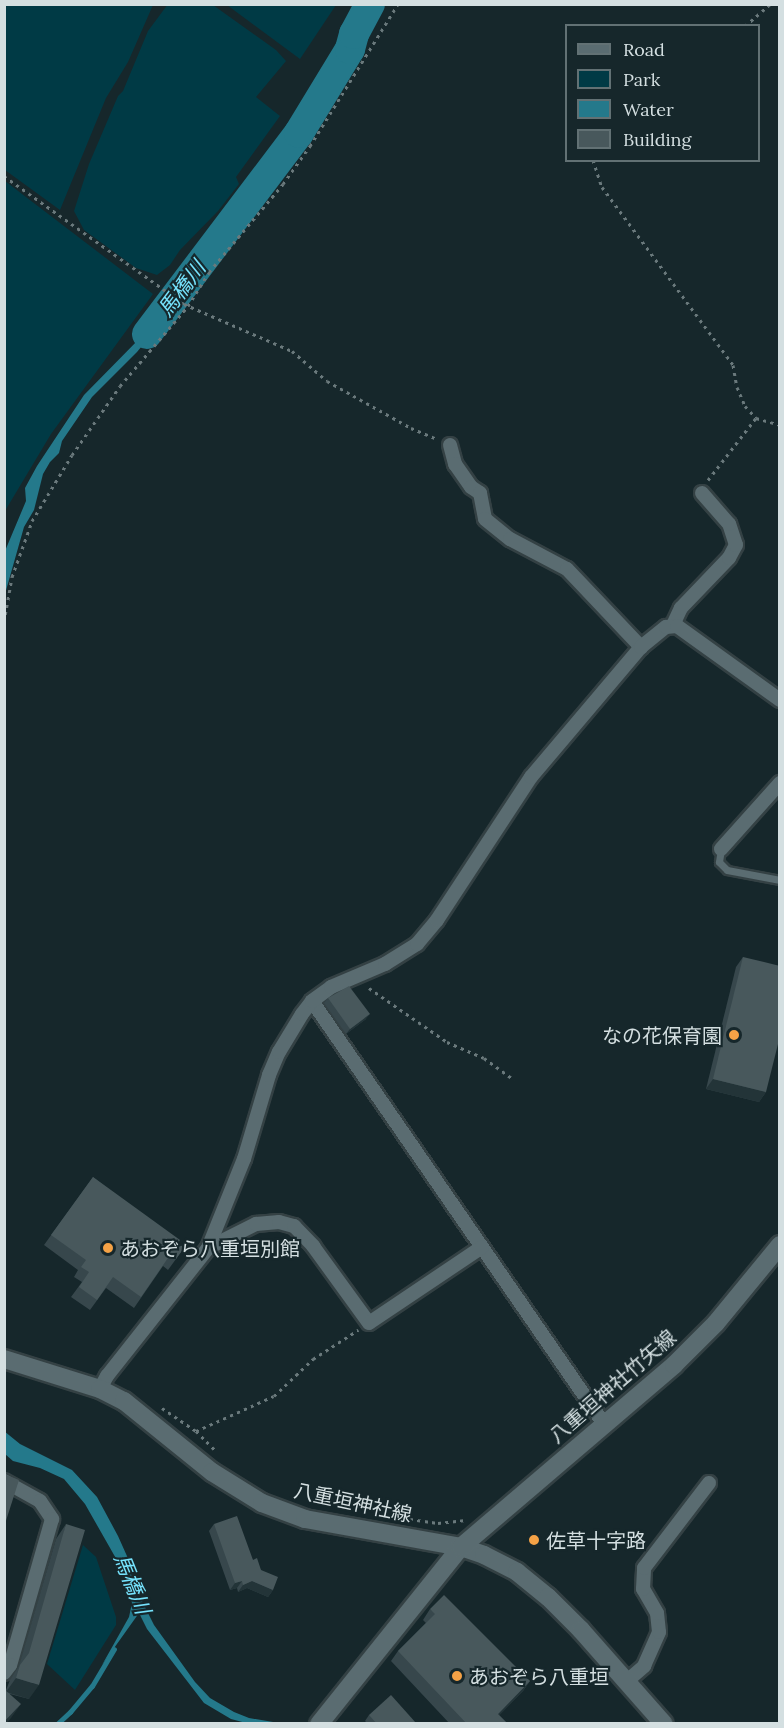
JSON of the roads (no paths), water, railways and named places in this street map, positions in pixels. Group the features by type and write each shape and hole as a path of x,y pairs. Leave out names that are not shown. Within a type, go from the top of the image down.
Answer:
{"main road":[{"name":"八重垣神社竹矢線","path":"320,1722 461,1547 675,1365 716,1323 780,1245"},
{"name":"八重垣神社線","path":"4,1359 100,1389 124,1401 212,1472 262,1503 305,1519 461,1547 484,1555 525,1578 582,1630 664,1724"}],"street":[{"path":"450,445 455,464 471,487 480,493 485,519 510,539 567,569 641,647"},
{"path":"100,1389 107,1376 208,1248 244,1159 269,1075 291,1030 312,1001 331,987 385,964 417,944 437,920 531,777 641,647 673,625 681,608 729,558 736,545 729,524 702,493"},
{"path":"673,625 780,700"},
{"path":"721,849 780,783"},
{"path":"312,1001 604,1424"},
{"path":"208,1248 256,1224 279,1222 294,1226 313,1246 369,1323 482,1247"},
{"path":"4,1481 40,1501 52,1520 10,1665 4,1673"},
{"path":"627,1681 644,1666 659,1632 657,1613 644,1589 644,1568 709,1483"}],"lane":[{"path":"721,849 719,862 727,870 780,880"}],"water":[{"path":"170,300 175,302 160,324 137,352 92,397 62,441 59,453 43,474 34,510 24,527 5,594 5,551 26,501 25,488 37,466 84,395 141,337"},
{"path":"4,1431 20,1444 72,1470 97,1497 135,1574 140,1597 154,1625 195,1682 210,1698 249,1718 279,1723 246,1723 231,1719 204,1703 147,1629 139,1613 102,1665 129,1617 132,1603 122,1569 85,1504 64,1479 40,1468 13,1461 5,1454"}],"waterway":[{"name":"馬橋川","path":"147,334 299,133 350,49 354,34 370,4"},
{"path":"57,1724 92,1686 114,1649"}],"place":[{"name":"なの花保育園","path":"734,1035"},
{"name":"あおぞら八重垣別館","path":"108,1248"},
{"name":"佐草十字路","path":"534,1540"},
{"name":"あおぞら八重垣","path":"457,1676"}]}
